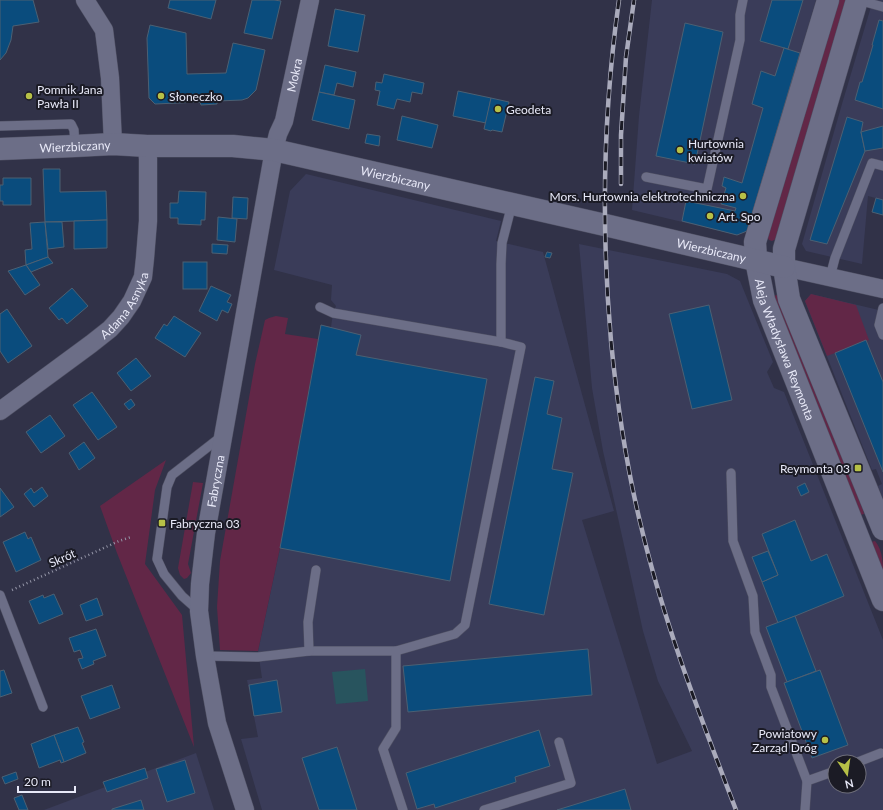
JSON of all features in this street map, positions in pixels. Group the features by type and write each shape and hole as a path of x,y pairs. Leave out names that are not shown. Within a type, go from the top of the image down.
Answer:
{"street":[{"path":"85,0 104,30 110,78 112,144"},
{"name":"Mokra","path":"274,150 278,134 284,120 310,0"},
{"name":"Aleja Władysława Reymonta","path":"828,0 755,242 756,260 764,300 872,528"},
{"name":"Aleja Władysława Reymonta","path":"857,0 784,249 784,267 789,299 872,528 883,600"},
{"name":"Wierzbiczany","path":"0,149 112,144 147,146 233,146 274,150 784,267"},
{"name":"Adama Asnyka","path":"0,411 110,329 121,317 132,301 143,277 145,258 148,221 147,146"},
{"name":"Fabryczna","path":"245,810 217,723 205,656 199,610 200,584 206,533 274,150"},
{"path":"784,267 883,290"}],"lane":[{"path":"646,177 707,189 740,40 740,15 743,0"},
{"path":"857,0 883,7"},
{"path":"0,126 71,124 74,130 75,146"},
{"path":"830,277 835,258 872,163 883,166"},
{"path":"501,342 502,243 512,204"},
{"path":"205,656 258,657 309,651 396,651 455,634 466,625 521,347 501,342 333,313 320,307"},
{"path":"883,308 879,325 883,335"},
{"path":"199,610 182,596 164,574 157,559 167,487 172,476 223,435"},
{"path":"731,473 733,541 752,596 755,632 771,675 771,687 807,781 805,810"},
{"path":"309,651 308,622 316,570"},
{"path":"0,595 43,707"},
{"path":"396,651 396,728 383,749 403,810"},
{"path":"484,810 571,783 559,742"},
{"path":"867,758 881,753"},
{"path":"807,781 827,774"}],"path":[{"name":"Skrót","path":"0,595 119,541 131,537"}],"shaded area":[{"path":"652,0 816,0 747,231 737,235 632,210 639,116"},
{"path":"837,0 847,0 776,239 772,241 769,240 767,236"},
{"path":"873,0 883,0 883,200 868,196 862,264 806,251 802,244"},
{"path":"306,174 501,221 496,241 543,252 614,511 582,520 657,764 692,751 658,681 643,631 603,451 592,388 579,244 727,274 740,281 773,362 767,372 774,388 784,392 883,640 883,810 262,810 241,739 258,737 247,680 262,678 258,651 280,548 321,325 331,327 333,313 336,306 331,300 332,285 274,270 290,191"},
{"path":"811,294 883,311 883,499 878,486 882,484 876,469 872,470 805,301"},
{"path":"811,294 856,305 869,340 827,356 805,301"},
{"path":"777,295 780,298 864,514 860,515 774,296"},
{"path":"276,316 288,318 285,334 318,339 280,548 258,651 220,650 217,607 220,561 255,364 265,320"},
{"path":"166,460 155,490 145,564 182,615 194,747 117,553 100,506"},
{"path":"193,482 203,483 188,564 191,573 184,579 180,575 178,568"},
{"path":"875,541 881,553 883,562 883,576 871,542"},
{"path":"365,669 368,701 336,704 332,672"},
{"path":"196,753 214,810 44,810"}],"building":[{"path":"0,0 33,0 39,22 13,26 11,40 6,53 0,60"},
{"path":"170,0 216,0 211,19 168,8"},
{"path":"252,0 281,1 272,39 244,33"},
{"path":"772,0 803,0 788,49 760,41"},
{"path":"335,9 365,15 358,52 328,46"},
{"path":"879,20 883,21 883,109 855,100 860,82 862,82"},
{"path":"685,23 723,32 695,164 656,156"},
{"path":"150,25 186,33 187,74 226,73 233,43 265,50 256,90 248,98 242,100 217,101 217,104 201,105 200,102 155,104 149,98 147,38"},
{"path":"784,48 800,53 747,231 737,235 682,221 686,201 735,211 736,208 721,204 726,188 722,186 724,177 742,183 763,108 752,104 761,71 775,76"},
{"path":"325,65 356,72 353,87 337,83 334,95 319,92"},
{"path":"384,74 424,83 422,94 412,92 410,102 397,99 394,109 377,105 380,91 375,90 376,82 382,83"},
{"path":"458,91 491,98 486,123 453,116"},
{"path":"319,92 355,100 349,129 312,120"},
{"path":"491,98 509,102 502,132 484,129"},
{"path":"402,116 438,125 432,148 397,140"},
{"path":"847,117 863,122 861,132 865,151 827,244 810,240"},
{"path":"883,126 883,148 865,151 861,132"},
{"path":"367,134 380,136 379,146 365,143"},
{"path":"43,169 60,169 60,192 106,191 107,220 45,222"},
{"path":"3,178 31,178 31,205 3,205 3,201 0,201 0,185 3,185"},
{"path":"179,191 206,192 205,220 201,220 201,225 178,224 178,218 170,218 170,203 178,203"},
{"path":"233,197 248,198 247,219 232,218"},
{"path":"876,198 883,200 883,215 872,212"},
{"path":"218,217 237,219 235,242 217,240"},
{"path":"107,220 107,248 74,249 74,221"},
{"path":"45,222 48,257 26,265 25,250 32,249 30,223"},
{"path":"45,222 62,222 64,247 48,249"},
{"path":"212,244 228,245 227,254 212,253"},
{"path":"547,252 552,253 550,258 545,257"},
{"path":"48,257 53,263 31,272 26,265"},
{"path":"183,262 207,262 207,289 183,289"},
{"path":"26,265 40,285 25,295 8,271"},
{"path":"211,286 231,295 227,302 232,304 228,313 222,310 217,321 199,311"},
{"path":"72,288 88,306 67,324 62,318 59,320 49,308"},
{"path":"709,305 732,400 692,409 669,314"},
{"path":"7,309 32,346 8,363 0,351 0,314"},
{"path":"174,316 201,333 185,357 155,338 164,324 167,326"},
{"path":"321,325 361,335 356,355 487,379 450,581 280,548"},
{"path":"866,340 883,382 883,472 835,353"},
{"path":"136,358 151,376 131,391 117,373"},
{"path":"535,377 554,381 547,414 562,418 552,469 573,473 544,615 489,604"},
{"path":"92,392 117,427 98,440 73,405"},
{"path":"131,399 135,405 129,410 124,404"},
{"path":"50,415 65,436 41,453 26,432"},
{"path":"84,442 95,458 79,470 69,453"},
{"path":"805,483 809,492 801,496 797,487"},
{"path":"42,487 48,496 34,507 24,494 31,488 34,493"},
{"path":"0,488 14,507 0,517"},
{"path":"795,520 811,561 827,554 844,596 778,623 762,582 778,575 762,534"},
{"path":"25,532 28,539 31,537 41,560 16,572 3,542"},
{"path":"768,551 778,575 762,582 752,557"},
{"path":"54,594 63,614 39,624 29,601 43,595 44,598"},
{"path":"97,598 103,615 86,621 80,605"},
{"path":"795,616 816,671 787,682 766,627"},
{"path":"96,629 106,656 93,661 94,664 82,669 78,659 83,658 80,650 74,652 69,638"},
{"path":"588,649 592,695 408,712 403,666"},
{"path":"4,670 12,693 0,697 0,671"},
{"path":"820,670 848,745 812,758 784,683"},
{"path":"277,680 282,712 254,716 249,685"},
{"path":"112,685 120,708 90,719 81,696"},
{"path":"78,727 84,742 82,743 86,753 64,762 54,735"},
{"path":"539,730 550,766 515,777 516,782 435,808 434,804 417,809 406,773"},
{"path":"54,735 64,762 61,763 60,760 39,768 31,744"},
{"path":"337,747 357,810 319,810 302,758"},
{"path":"185,760 195,793 167,802 156,769"},
{"path":"145,768 148,778 107,792 103,782"},
{"path":"16,772 18,779 5,784 2,777"},
{"path":"625,789 631,810 557,810"},
{"path":"22,795 28,810 19,810 14,798"},
{"path":"141,800 144,810 112,810 112,809"}],"railway":[{"path":"619,0 610,85 605,170 608,298 619,411 626,457 636,503 660,598 696,704 736,810"},
{"path":"621,184 621,135 626,57 634,0"}],"place":[{"name":"Pomnik Jana Pawła II","path":"29,96"},
{"name":"Słoneczko","path":"161,96"},
{"name":"Geodeta","path":"498,109"},
{"name":"Hurtownia kwiatów","path":"680,150"},
{"name":"Mors. Hurtownia elektrotechniczna","path":"743,196"},
{"name":"Art. Spo","path":"710,216"},
{"name":"Reymonta 03","path":"858,468"},
{"name":"Fabryczna 03","path":"162,523"},
{"name":"Powiatowy Zarząd Dróg","path":"825,740"}]}
